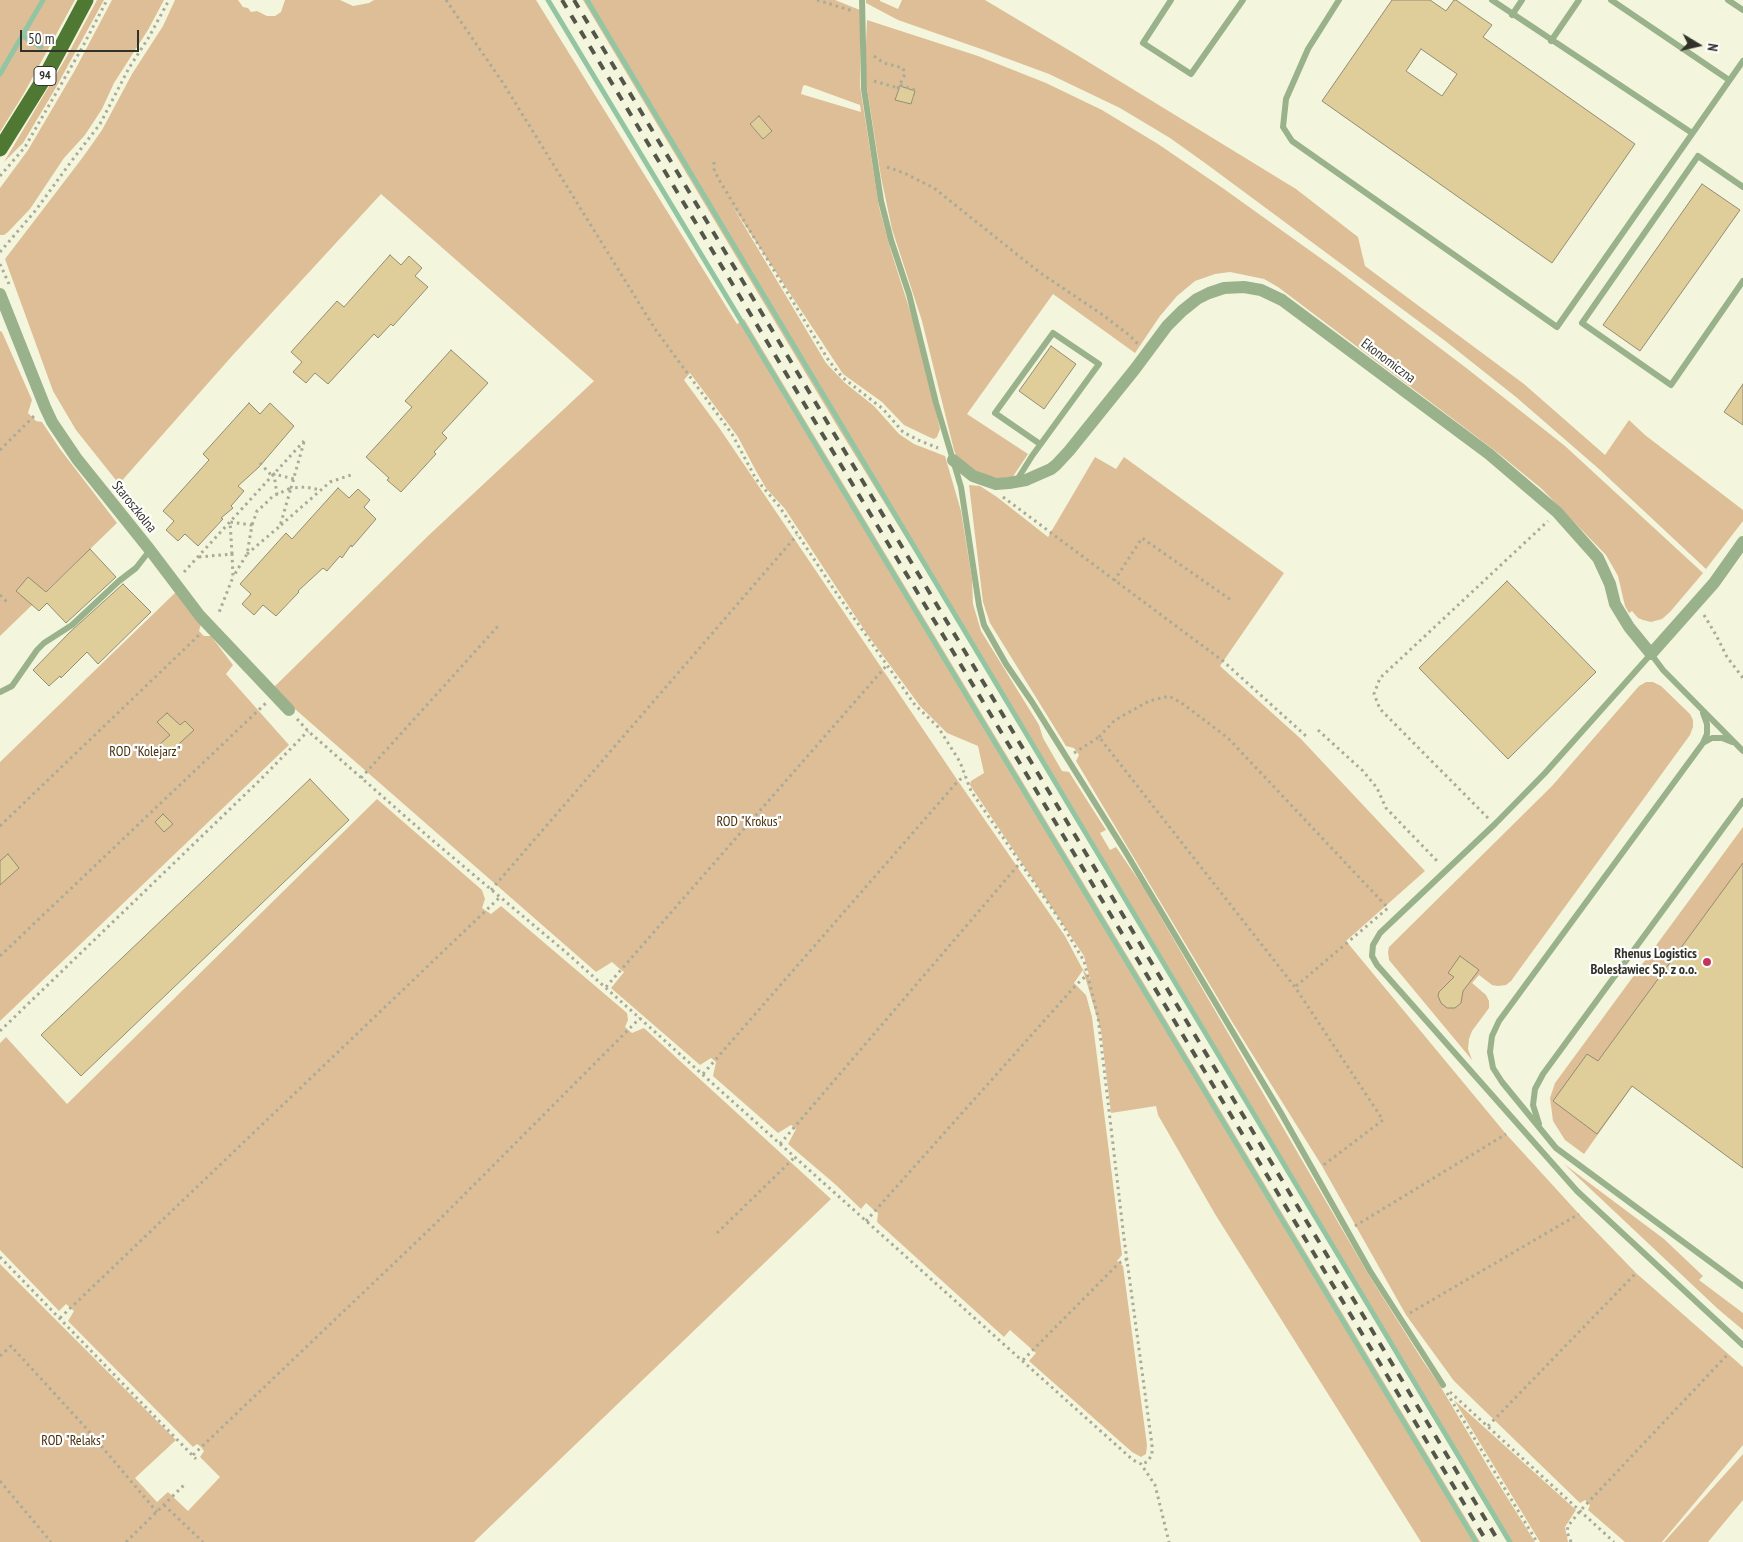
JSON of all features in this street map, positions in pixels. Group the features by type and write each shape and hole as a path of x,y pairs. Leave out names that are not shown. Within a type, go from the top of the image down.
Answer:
{"main road":[{"name":"94","path":"0,149 45,76 86,0"}],"street":[{"name":"Ekonomiczna","path":"952,456 967,472 990,482 1002,484 1017,482 1035,476 1056,465 1081,437 1167,326 1197,299 1224,288 1244,286 1261,290 1282,300 1489,454 1557,512 1598,558 1610,584 1615,604 1629,627 1651,654"},
{"name":"Staroszkolna","path":"6,292 45,406 52,422 77,459 209,626 289,710"},
{"path":"1651,654 1714,583 1743,542"}],"lane":[{"path":"862,0 863,82 881,200 891,240 909,294 936,403 961,487 979,605 984,625 1006,664 1032,702 1125,851 1314,1171 1370,1271 1443,1385"},
{"path":"1171,0 1143,43 1191,74 1243,0"},
{"path":"1339,0 1308,49 1286,99 1283,127 1292,141 1557,327 1743,61"},
{"path":"1492,0 1692,133"},
{"path":"1512,15 1522,0"},
{"path":"1551,41 1579,0"},
{"path":"1611,0 1730,80"},
{"path":"1728,0 1743,10"},
{"path":"1743,187 1698,156 1582,323 1671,385 1743,281"},
{"path":"1017,482 1040,444 1099,364 1053,333 995,413 1040,444"},
{"path":"0,692 8,689 15,682 44,643 72,625 118,581 136,568 150,550"},
{"path":"1741,749 1662,670 1651,654 1545,773 1495,824 1380,933 1373,945 1372,956 1377,965 1577,1191 1743,1344"},
{"path":"1699,707 1705,715 1707,724 1707,734 1703,743 1499,1021 1492,1036 1490,1052 1493,1068 1502,1082 1556,1148 1743,1286"},
{"path":"1703,743 1712,738 1722,738 1731,741 1741,749"},
{"path":"1545,1135 1537,1121 1534,1105 1535,1089 1543,1074 1743,801"}],"path":[{"path":"0,252 36,210 100,124 129,68 149,37 169,0"},
{"path":"446,0 503,83 655,329 732,434 756,479 778,506 915,705 938,727 960,762 971,791 1084,961 1098,1017 1127,1259 1152,1445 1152,1455 1147,1462 1141,1464"},
{"path":"817,0 862,14"},
{"path":"862,52 872,55 884,63 903,68 905,74 899,87"},
{"path":"863,82 877,81 918,91"},
{"path":"714,162 714,169 718,178 829,361 842,377 883,409 903,432 952,456"},
{"path":"876,165 904,173 934,188 1039,272 1103,314 1146,354"},
{"path":"0,264 6,292"},
{"path":"0,450 45,406"},
{"path":"179,565 184,572 304,441 280,526"},
{"path":"260,464 273,475 294,479"},
{"path":"273,475 277,495"},
{"path":"218,615 234,577 248,554 330,482 351,475"},
{"path":"248,554 252,525 257,511 273,496 291,488 306,486 321,490"},
{"path":"1003,497 1223,661 1306,736"},
{"path":"1495,824 1380,709 1374,694 1380,678 1557,512"},
{"path":"230,522 252,525"},
{"path":"230,522 234,577"},
{"path":"491,890 797,535"},
{"path":"1114,581 1142,538 1232,600"},
{"path":"198,557 232,554"},
{"path":"0,595 8,603"},
{"path":"1696,603 1727,657 1743,678"},
{"path":"213,608 224,622"},
{"path":"361,778 499,625"},
{"path":"0,826 209,626"},
{"path":"606,987 887,665"},
{"path":"0,956 274,694"},
{"path":"1066,758 1099,737 1115,720 1150,701 1169,696 1183,704 1228,738 1388,908 1295,987"},
{"path":"289,710 308,731 361,778 606,987 1133,1460 1141,1464 1155,1485 1169,1542"},
{"path":"1318,730 1363,771 1377,788 1386,808 1446,871"},
{"path":"0,1032 252,788 308,731"},
{"path":"1099,737 1295,987 1383,1120 1314,1171"},
{"path":"702,1074 958,781 965,776"},
{"path":"780,1144 1020,863"},
{"path":"60,1318 500,897"},
{"path":"866,1221 1086,975"},
{"path":"193,1455 432,1227 640,1018"},
{"path":"1348,1230 1506,1134"},
{"path":"717,1233 795,1157"},
{"path":"1400,1318 1579,1214"},
{"path":"0,1257 196,1459"},
{"path":"1022,1360 1119,1263 1127,1259"},
{"path":"1488,1426 1636,1273"},
{"path":"0,1356 11,1346 86,1428 156,1512"},
{"path":"1571,1542 1568,1526 1580,1511 1728,1354"},
{"path":"1443,1385 1614,1542"},
{"path":"1443,1385 1538,1542"},
{"path":"0,1480 51,1542"},
{"path":"126,1542 184,1485"},
{"path":"164,1504 203,1542"}],"green space":[{"path":"0,0 75,0 23,95 0,132"},
{"path":"97,0 104,0 54,91 23,143 4,162 67,56"},
{"path":"112,0 164,0 148,30 114,83 102,109 85,135 64,158 30,209 8,232 0,235 0,188 28,150 75,70"},
{"name":"ROD \"Krokus\"","path":"175,0 238,0 243,7 248,8 251,12 257,11 267,16 275,16 281,12 285,0 340,0 353,6 369,3 374,0 536,0 737,324 744,319 1480,1542 1421,1542 1215,1214 1158,1115 1156,1106 1111,1113 1101,1031 1083,970 1074,983 1086,995 1092,1017 1122,1255 1117,1261 1123,1266 1147,1445 1146,1454 1141,1457 1132,1452 1029,1361 1036,1353 1010,1330 1004,1337 877,1222 878,1213 866,1203 861,1209 788,1144 796,1129 791,1125 778,1133 713,1076 716,1062 711,1058 700,1065 611,988 624,972 612,962 596,972 272,689 429,535 594,381 381,194 232,356 119,484 76,430 53,391 5,259 102,130 132,74 163,26","holes":["690,373 738,437 766,488 785,509 867,634 920,706 947,733 978,746 984,773 971,781 970,785 1084,956 1090,979 1065,936 720,429 684,380"]},
{"path":"583,0 835,0 860,10 860,86 879,207 918,336 940,429 937,437 934,439 904,425 882,402 843,374 733,207 826,363 845,383 874,406 899,434 914,444 945,456 961,511 972,579 973,604 981,631 1039,725 1043,738 1062,771 1069,772 1106,830 1100,833 1110,850 1116,847 1142,885 1367,1272 1439,1384 1535,1542 1507,1542 1005,699 839,429","holes":["805,85 860,105 861,112 801,94","759,116 772,131 763,139 750,124"]},
{"path":"866,0 880,0 898,9 902,0 985,0 1296,189 1358,237 1365,266 1524,384 1605,455 1629,420 1645,435 1743,510 1743,521 1706,569 1599,469 1516,397 1444,340 1170,138 1120,108 1049,74 898,20 866,3"},
{"path":"867,20 978,56 1046,83 1102,110 1158,144 1224,189 1337,270 1465,367 1565,446 1703,573 1662,619 1651,622 1638,618 1632,611 1629,613 1625,606 1618,576 1606,555 1542,489 1498,453 1278,287 1264,279 1230,272 1215,274 1195,281 1177,296 1160,316 1135,353 1053,294 967,414 1028,454 1012,478 1002,479 986,475 964,466 958,460 954,450 922,321 892,229 881,177 865,66","holes":["900,87 907,89 914,96 911,104 895,100"]},
{"path":"0,331 32,400 28,413 36,421 42,422 60,449 117,523 0,636"},
{"path":"1095,457 1116,469 1124,457 1284,573 1220,666 1301,739 1425,871 1346,941 1506,1134 1579,1214 1636,1273 1743,1367 1743,1445 1662,1542 1625,1542 1588,1510 1590,1505 1585,1500 1580,1503 1454,1381 1406,1315 1322,1166 1231,1020 1076,761 1079,755 1074,748 1066,746 990,623 983,602 969,485 980,486 997,497 1048,537"},
{"name":"ROD \"Kolejarz\"","path":"176,592 201,624 199,631 204,636 211,636 233,665 226,674 289,745 0,1021 0,762"},
{"path":"1646,682 1653,682 1661,686 1690,714 1693,720 1693,727 1690,735 1511,981 1506,985 1492,985 1479,975 1472,983 1486,995 1489,1001 1489,1008 1472,1031 1469,1039 1468,1049 1472,1060 1389,960 1389,947 1552,786 1639,686"},
{"name":"ROD \"Relaks\"","path":"377,799 482,890 485,899 482,908 491,914 501,906 627,1013 628,1020 625,1027 632,1033 644,1028 831,1199 474,1542 0,1542 0,1264 176,1440 135,1478 157,1502 168,1492 188,1511 220,1477 200,1457 204,1451 201,1447 197,1444 193,1447 68,1321 74,1311 66,1304 59,1311 0,1250 0,1043 6,1037 67,1104"},
{"path":"1743,827 1743,931 1584,1154 1565,1140 1553,1121 1550,1098 1555,1083"},
{"path":"1564,1164 1664,1239 1703,1276 1699,1280 1743,1313 1743,1330 1718,1309"},
{"path":"1454,1400 1576,1510 1565,1527 1568,1542 1540,1542"},
{"path":"1743,1454 1743,1500 1708,1542 1664,1542"}],"building":[{"path":"1392,0 1430,0 1446,11 1456,0 1492,25 1483,37 1635,144 1552,263 1322,101","holes":["1421,49 1457,74 1442,96 1406,71"]},
{"path":"900,86 915,91 911,104 895,100"},
{"path":"759,116 772,131 763,139 750,124"},
{"path":"1702,184 1740,210 1640,351 1603,325"},
{"path":"390,255 401,265 409,256 422,268 415,276 428,287 393,326 391,324 378,338 374,334 328,384 315,373 306,383 293,372 302,362 291,352 337,301 344,307"},
{"path":"1051,346 1076,364 1044,409 1019,391"},
{"path":"451,350 488,383 442,433 447,438 434,452 436,454 401,492 366,457 412,407 405,401"},
{"path":"1743,384 1743,425 1724,412"},
{"path":"249,403 260,414 270,403 294,426 259,467 238,486 244,491 231,506 233,508 221,518 223,519 198,546 185,534 178,541 166,530 174,521 163,511 209,460 203,454"},
{"path":"338,488 349,498 358,489 370,500 364,507 376,519 352,547 351,545 342,558 340,556 327,571 323,568 298,591 276,616 263,605 254,615 242,604 251,594 240,584 286,533 292,539"},
{"path":"90,549 116,577 66,623 47,603 39,611 16,591 28,577 46,592"},
{"path":"1507,581 1596,672 1508,759 1419,668"},
{"path":"123,584 151,612 98,664 87,652 61,678 60,676 49,686 33,670 70,632"},
{"path":"167,713 180,725 185,721 194,730 168,754 159,745 170,735 157,722"},
{"path":"310,779 349,820 81,1076 41,1035"},
{"path":"163,814 173,824 164,832 155,822"},
{"path":"8,854 19,868 0,885 0,861"},
{"name":"Rhenus Logistics Bolesławiec Sp. z o.o.","path":"1743,863 1743,1168 1632,1086 1597,1134 1553,1101 1587,1054 1598,1061"},
{"path":"1460,956 1479,970 1463,991 1461,1003 1455,1008 1447,1008 1441,1003 1438,996 1439,992 1454,977 1448,973"}],"waterway":[{"path":"0,74 43,0"},
{"path":"548,0 1476,1542"},
{"path":"587,0 1510,1542"},
{"path":"23,36 41,47"}],"railway":[{"path":"562,0 1487,1542"},
{"path":"574,0 1499,1542"}],"place":[{"name":"Rhenus Logistics Bolesławiec Sp. z o.o.","path":"1707,962"}]}
